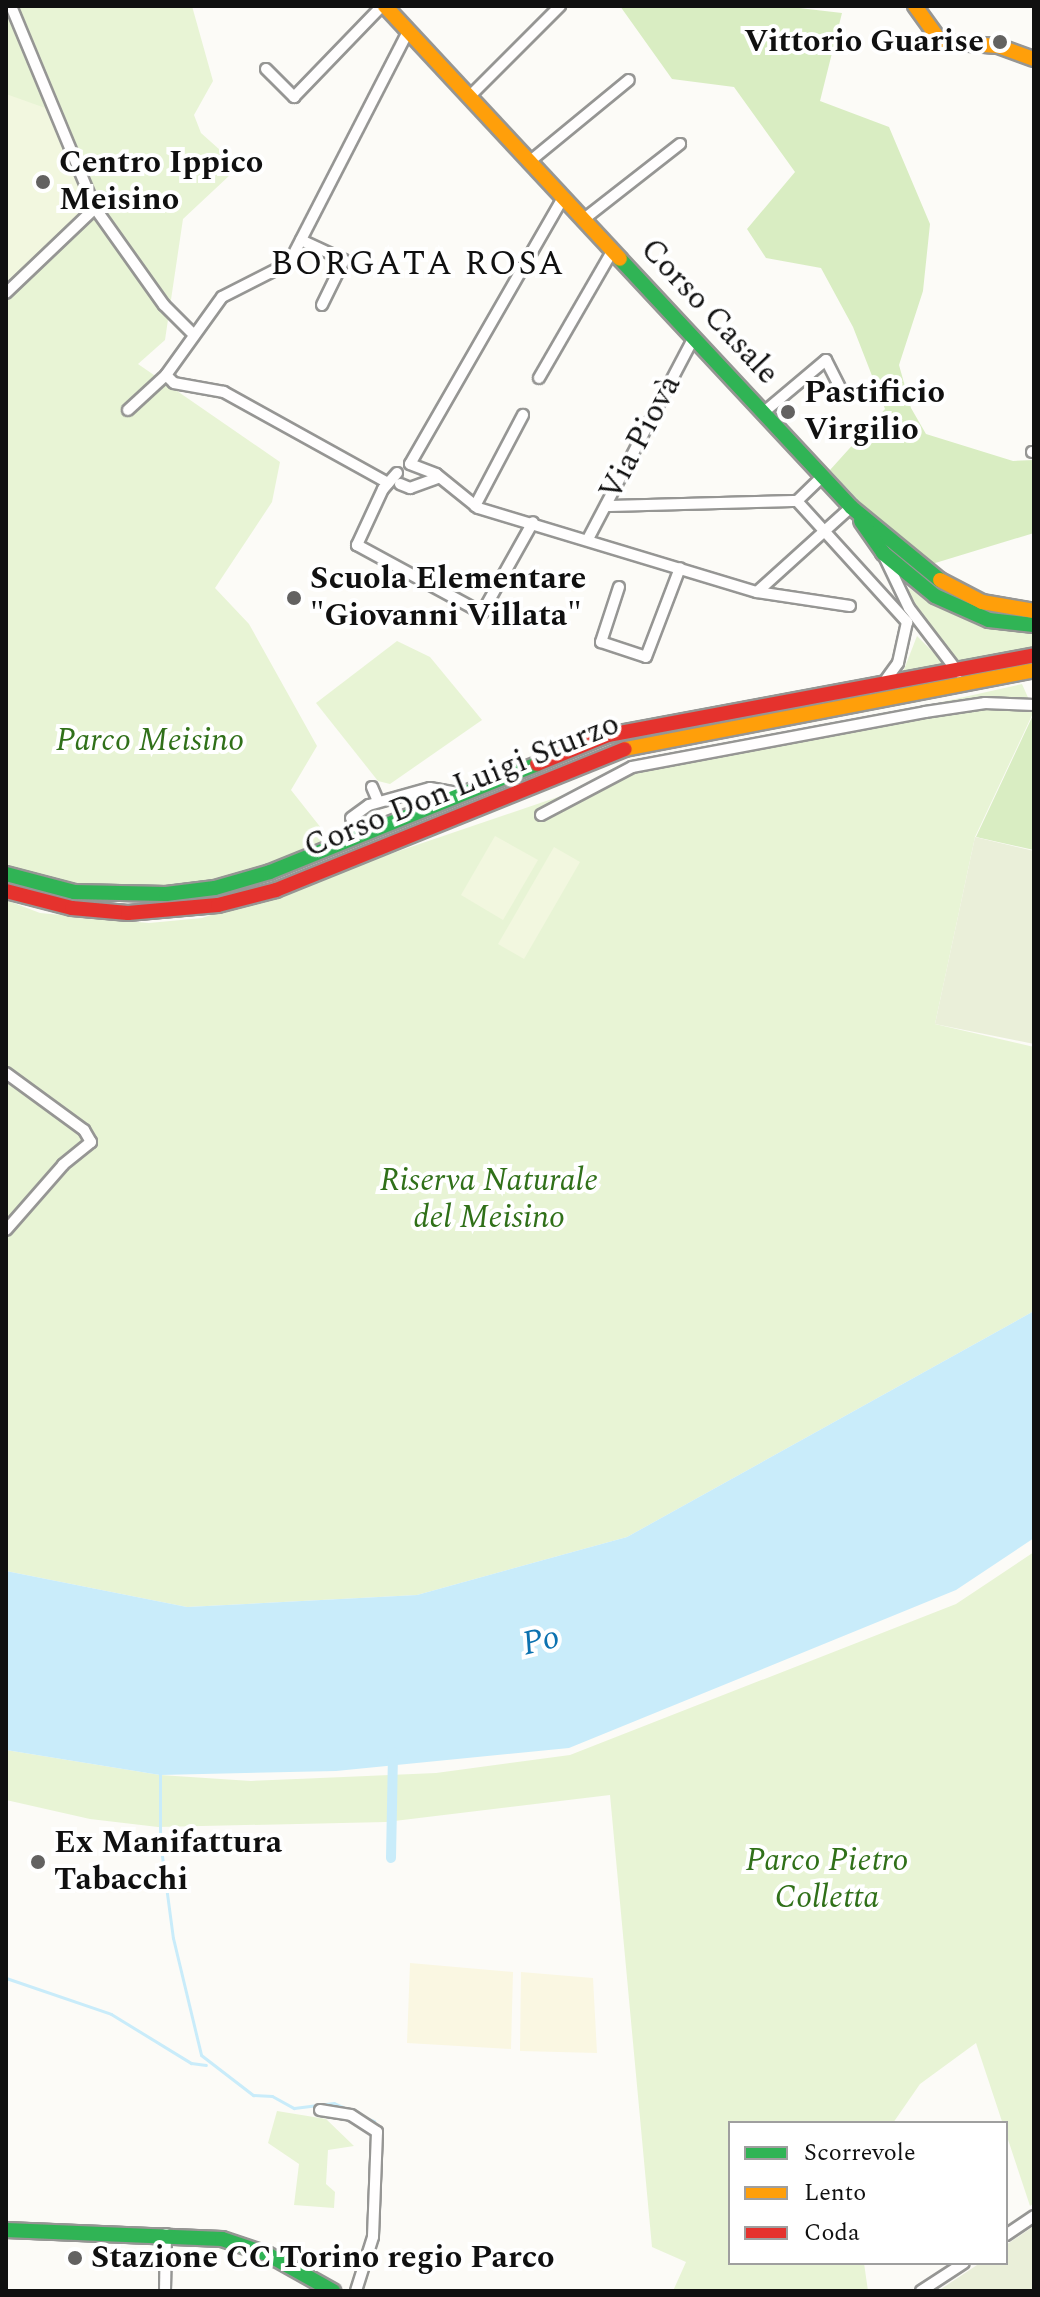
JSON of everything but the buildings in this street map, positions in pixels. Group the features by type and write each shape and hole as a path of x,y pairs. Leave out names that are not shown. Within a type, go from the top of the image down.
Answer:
{"main road":[{"name":"Corso Casale","path":"384,6 851,507 943,583 982,602 1034,611"},
{"path":"915,6 941,42 1010,48 1034,59"},
{"name":"Corso Casale","path":"851,507 883,553 935,596 966,612 1034,625"},
{"name":"Corso Don Luigi Sturzo","path":"6,874 74,892 166,894 215,888 270,872 608,735 1034,655"},
{"name":"Corso Don Luigi Sturzo","path":"6,891 72,908 128,913 218,905 276,890 614,751 1034,670"},
{"path":"6,2230 166,2234 250,2246 333,2291"}],"street":[{"path":"11,6 95,208 164,305 192,333"},
{"name":"Corso Casale","path":"266,69 294,97 384,6"},
{"path":"469,97 560,6"},
{"path":"128,410 166,375 192,333 222,297 289,263 408,31"},
{"path":"529,162 629,80"},
{"path":"584,219 680,144"},
{"path":"166,375 174,383 224,392 410,488 563,198"},
{"path":"6,293 95,208"},
{"path":"301,240 344,260 322,305"},
{"name":"Corso Casale","path":"539,378 613,250"},
{"name":"Via Piovà","path":"588,539 694,337"},
{"name":"Corso Casale","path":"764,412 826,360 841,389"},
{"path":"475,506 523,415"},
{"path":"533,522 482,613 357,545 380,500 395,480 416,472 442,478 475,506 533,522 757,592 850,606"},
{"path":"606,506 797,501 822,477"},
{"path":"797,501 893,602 907,622"},
{"path":"757,592 824,528 851,507"},
{"path":"883,553 909,608 956,669 970,682"},
{"path":"619,587 601,642 646,657 680,568"},
{"path":"893,602 909,608"},
{"path":"884,682 908,637 909,608"},
{"path":"541,815 632,767 925,712 985,703 1034,705"},
{"path":"372,787 378,801"},
{"path":"351,818 378,801 430,788 464,794"},
{"path":"6,1073 84,1130 91,1142 63,1165 6,1230"},
{"path":"320,2110 351,2115 377,2132 373,2237 356,2291"},
{"path":"1008,2234 1034,2216"},
{"path":"165,2291 166,2234"},
{"path":"921,2291 961,2265"}],"shaded area":[{"path":"410,1963 513,1972 511,2049 407,2043"},
{"path":"521,1972 593,1978 597,2053 520,2051"}],"green space":[{"name":"Parco Meisino","path":"6,6 192,6 213,81 194,115 201,133 220,150 230,175 183,219 165,340 138,364 280,462 272,502 215,588 249,624 317,746 291,790 329,838 288,860 197,885 105,889 6,868"},
{"path":"620,6 782,6 842,13 820,101 889,127 930,224 923,291 899,365 911,408 926,434 1013,461 1034,460 1034,533 932,564 877,520 830,470 885,409 853,327 821,268 766,258 747,229 795,172 734,87 672,79"},
{"name":"Centro Ippico Meisino","path":"6,94 51,110 88,209 6,284"},
{"path":"906,587 976,625 1034,634 1034,647 958,662 929,628"},
{"path":"917,636 945,664 903,672"},
{"path":"397,641 430,657 482,720 390,784 378,781 316,703"},
{"name":"Riserva Naturale del Meisino","path":"1022,684 1034,711 975,837 935,1024 1034,1047 1034,1311 627,1537 417,1595 187,1607 6,1571 6,900 40,913 149,923 202,918 637,770"},
{"path":"1034,713 1034,850 976,837"},
{"path":"495,836 538,860 503,920 461,895"},
{"path":"975,837 1034,851 1034,1044 935,1024"},
{"path":"554,847 580,862 524,959 498,944"},
{"name":"Parco Pietro Colletta","path":"1034,1552 1034,2203 1030,2206 1008,2140 1008,2121 1002,2121 976,2043 920,2084 894,2121 728,2121 728,2265 864,2265 868,2291 673,2291 686,2262 652,2247 610,1795 386,1822 158,1827 90,1819 6,1800 6,1750 160,1775 251,1781 436,1773 570,1755 956,1604"},
{"path":"277,2111 326,2119 354,2146 328,2150 326,2184 335,2192 334,2208 294,2205 299,2164 268,2143"},
{"path":"1034,2226 1034,2291 938,2291 977,2265 1008,2265 1008,2244"}],"water":[{"name":"Po","path":"1034,1311 1034,1538 956,1590 569,1748 336,1771 160,1775 6,1750 6,1571 187,1607 417,1595 627,1537"}],"waterway":[{"path":"391,1858 393,1752"},
{"path":"160,1771 160,1841 173,1938 201,2055 253,2095 272,2096 294,2108 334,2103 349,2110"},
{"path":"6,1978 111,2014 191,2063 206,2065"},
{"path":"363,2117 374,2121"}],"traffic: fast":[{"path":"620,259 851,507 940,580"},
{"path":"861,521 883,553 935,596 989,620 1034,625"},
{"path":"6,874 74,892 166,894 215,888 270,872 537,764"},
{"path":"6,2230 222,2239 267,2254 333,2291"}],"traffic: slow":[{"path":"385,6 620,259"},
{"path":"915,6 941,42 998,46 1034,59"},
{"path":"940,580 982,602 1034,611"},
{"path":"625,749 1034,670"}],"traffic: jam":[{"path":"537,764 608,735 1034,655"},
{"path":"6,891 72,908 128,913 218,905 276,890 625,749"}],"place":[{"name":"Vittorio Guarise","path":"1000,42"},
{"name":"Centro Ippico Meisino","path":"43,182"},
{"name":"Pastificio Virgilio","path":"788,412"},
{"name":"Scuola Elementare \"Giovanni Villata\"","path":"294,598"},
{"name":"Ex Manifattura Tabacchi","path":"38,1862"},
{"name":"Stazione CC Torino regio Parco","path":"75,2258"}],"district":[{"name":"BORGATA ROSA","path":"418,265"}]}
